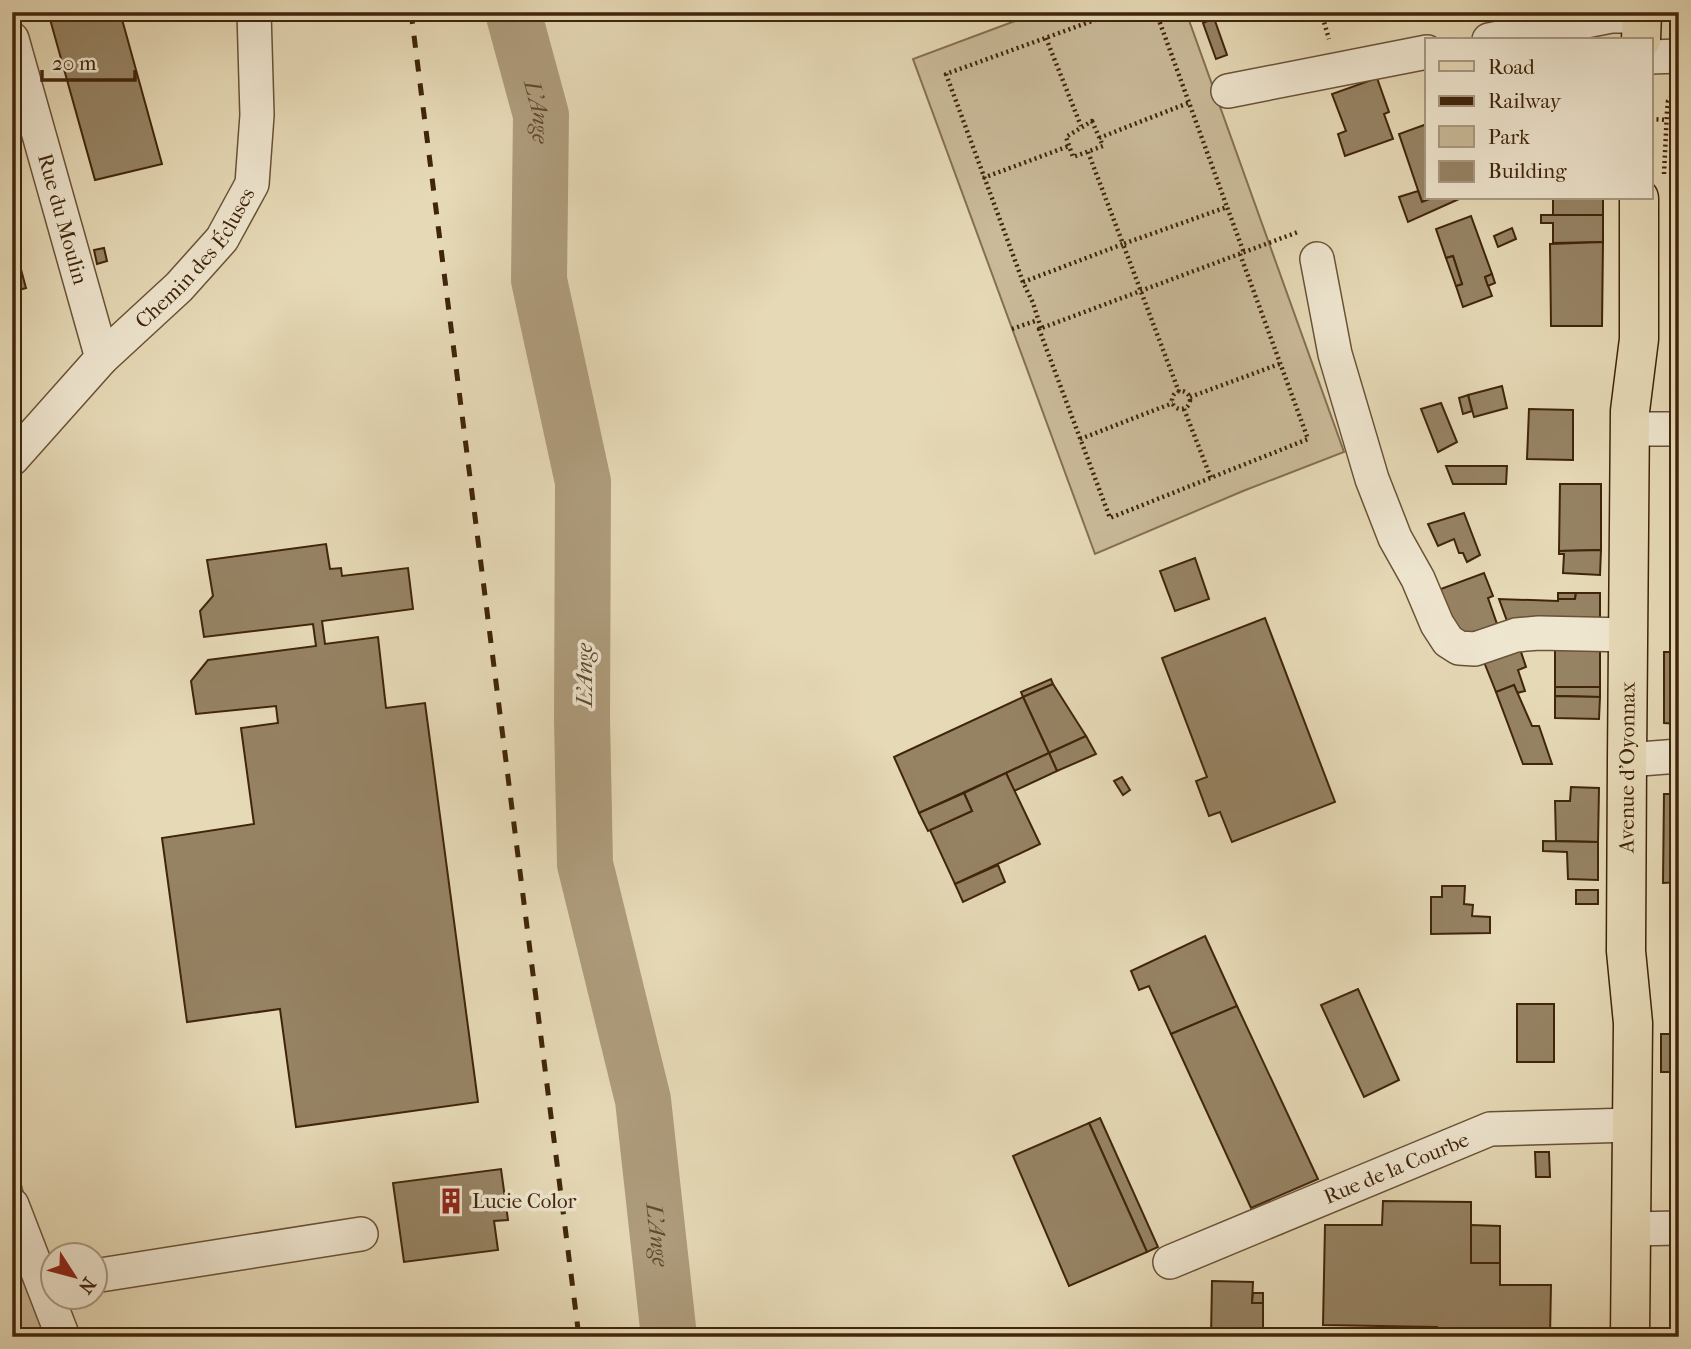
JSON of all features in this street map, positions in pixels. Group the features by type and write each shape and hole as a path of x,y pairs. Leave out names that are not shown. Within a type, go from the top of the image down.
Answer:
{"main road":[{"name":"Avenue d'Oyonnax","path":"1630,1337 1632,1012 1626,951 1627,760 1630,411 1639,339 1639,200"}],"street":[{"name":"Chemin des Écluses","path":"12,458 102,358 179,287 222,239 252,184 257,115 254,12"},
{"path":"1499,38 1611,16 1641,23"},
{"name":"Rue du Moulin","path":"12,39 102,358"},
{"path":"1245,92 1425,52"},
{"path":"1652,57 1679,56"},
{"path":"1311,244 1335,354 1372,478 1395,538 1418,579 1437,624 1448,640 1459,649 1475,649 1516,635 1629,635"},
{"path":"1630,429 1679,429"},
{"path":"1627,760 1679,756"},
{"name":"Rue de la Courbe","path":"1170,1262 1490,1129 1632,1125"},
{"path":"12,1205 38,1264"},
{"path":"1631,1229 1679,1228"},
{"path":"108,1274 360,1234"},
{"path":"55,1310 63,1337"}],"path":[{"path":"1116,12 946,74 1110,519 1308,439 1156,12"},
{"path":"1046,38 1081,126"},
{"path":"1099,138 1188,103"},
{"path":"1652,119 1667,120"},
{"path":"1092,121 1099,138 1103,146 1073,157 1066,137 1092,121"},
{"path":"983,178 1069,146"},
{"path":"1088,152 1179,392"},
{"path":"1023,282 1227,207"},
{"path":"1041,328 1242,253 1311,244"},
{"path":"1012,329 1038,320"},
{"path":"1190,397 1282,363"},
{"path":"1184,409 1176,408 1173,403 1174,395 1184,392 1190,397"},
{"path":"1184,409 1190,403 1190,397"},
{"path":"1080,439 1173,403"},
{"path":"1184,409 1210,478"}],"green space":[{"path":"1039,12 1186,12 1344,452 1243,491 1095,554 913,59"},
{"path":"12,1150 38,1249 38,1310 54,1310 61,1337 12,1337"}],"building":[{"path":"48,12 120,12 162,164 95,180"},
{"path":"1214,18 1227,55 1216,59 1203,23"},
{"path":"1377,78 1389,112 1384,114 1393,139 1345,156 1338,134 1346,131 1332,94"},
{"path":"1425,125 1427,200 1422,202 1399,134"},
{"path":"1418,191 1422,202 1457,200 1408,222 1399,197"},
{"path":"1553,200 1603,200 1603,215 1553,215"},
{"path":"1541,215 1603,215 1603,242 1553,243 1553,223 1541,223"},
{"path":"1471,216 1492,274 1485,277 1492,296 1463,307 1456,286 1462,284 1453,256 1446,258 1436,229"},
{"path":"1512,228 1516,239 1498,247 1494,236"},
{"path":"12,241 26,288 12,292"},
{"path":"1603,242 1602,326 1551,326 1550,244"},
{"path":"104,248 107,261 97,264 94,250"},
{"path":"1453,256 1462,284 1456,286 1446,258"},
{"path":"1492,274 1495,283 1488,286 1485,277"},
{"path":"1502,386 1507,408 1474,417 1468,395"},
{"path":"1468,395 1472,411 1463,414 1459,398"},
{"path":"1441,403 1457,442 1438,452 1421,409"},
{"path":"1529,409 1573,410 1573,460 1527,459"},
{"path":"1446,466 1507,466 1506,484 1453,484"},
{"path":"1560,484 1601,484 1601,550 1559,551"},
{"path":"1464,513 1480,555 1467,562 1463,553 1459,553 1454,539 1438,546 1428,524"},
{"path":"326,544 330,569 341,568 342,576 408,568 413,609 322,621 325,644 378,637 386,708 425,703 478,1102 296,1127 280,1009 187,1022 162,838 254,824 241,728 278,723 276,706 196,714 191,681 208,660 316,646 313,624 204,637 200,611 213,596 207,560"},
{"path":"1601,550 1600,575 1563,573 1564,554 1559,554 1559,551"},
{"path":"1195,558 1209,599 1175,611 1160,571"},
{"path":"1484,573 1493,596 1488,598 1497,624 1456,640 1438,590"},
{"path":"1558,593 1576,593 1575,599 1558,599"},
{"path":"1576,593 1600,593 1600,626 1507,621 1499,599 1558,601 1575,599"},
{"path":"1265,618 1335,802 1232,842 1220,812 1209,816 1196,781 1207,777 1162,658"},
{"path":"1519,646 1526,667 1518,670 1525,691 1517,693 1514,685 1496,692 1482,657"},
{"path":"1555,648 1600,648 1600,687 1555,687"},
{"path":"1664,652 1679,652 1679,724 1664,723"},
{"path":"1051,679 1053,684 1023,697 1021,692"},
{"path":"1053,684 1086,736 1049,753 1023,697"},
{"path":"1514,685 1532,726 1539,726 1552,764 1523,764 1496,692"},
{"path":"1555,687 1600,687 1600,697 1555,696"},
{"path":"1555,696 1600,697 1599,719 1555,718"},
{"path":"1023,697 1049,753 919,813 894,757"},
{"path":"1086,736 1096,754 1057,771 1049,753"},
{"path":"1049,753 1057,771 1014,791 1006,773"},
{"path":"1006,773 1040,844 955,884 930,830 972,811 964,793"},
{"path":"1122,777 1130,790 1123,795 1114,781"},
{"path":"1571,787 1599,788 1598,842 1556,841 1555,801 1570,801"},
{"path":"964,793 972,811 928,831 919,813"},
{"path":"1664,794 1679,794 1679,882 1663,883"},
{"path":"1543,841 1598,842 1598,880 1568,879 1567,852 1543,851"},
{"path":"998,865 1005,882 963,902 955,884"},
{"path":"1442,886 1465,886 1464,904 1473,905 1472,916 1490,917 1490,933 1431,934 1431,897 1442,897"},
{"path":"1576,890 1598,890 1598,904 1576,904"},
{"path":"1205,936 1237,1006 1171,1034 1149,986 1139,990 1131,971"},
{"path":"1358,989 1399,1080 1364,1097 1321,1005"},
{"path":"1517,1004 1554,1004 1554,1062 1517,1062"},
{"path":"1237,1006 1318,1179 1251,1208 1171,1034"},
{"path":"1661,1034 1679,1034 1679,1072 1661,1072"},
{"path":"1100,1118 1158,1247 1147,1252 1089,1123"},
{"path":"1089,1123 1147,1252 1069,1286 1013,1156"},
{"path":"1535,1152 1549,1152 1550,1177 1536,1177"},
{"name":"Lucie Color","path":"501,1169 508,1220 494,1221 498,1250 404,1262 393,1183"},
{"path":"1383,1201 1471,1202 1471,1263 1500,1263 1500,1285 1551,1285 1550,1337 1437,1337 1437,1327 1323,1325 1325,1225 1382,1225"},
{"path":"1471,1225 1500,1226 1500,1263 1471,1263"},
{"path":"1212,1281 1253,1282 1252,1303 1263,1303 1263,1337 1211,1337"},
{"path":"1253,1293 1263,1293 1263,1303 1252,1303"}],"waterway":[{"name":"L'Ange","path":"513,12 541,115 539,280 583,482 582,719 585,864 643,1100 669,1337"}],"railway":[{"path":"411,12 579,1337"}],"place":[{"name":"Lucie Color","path":"451,1201"}]}
